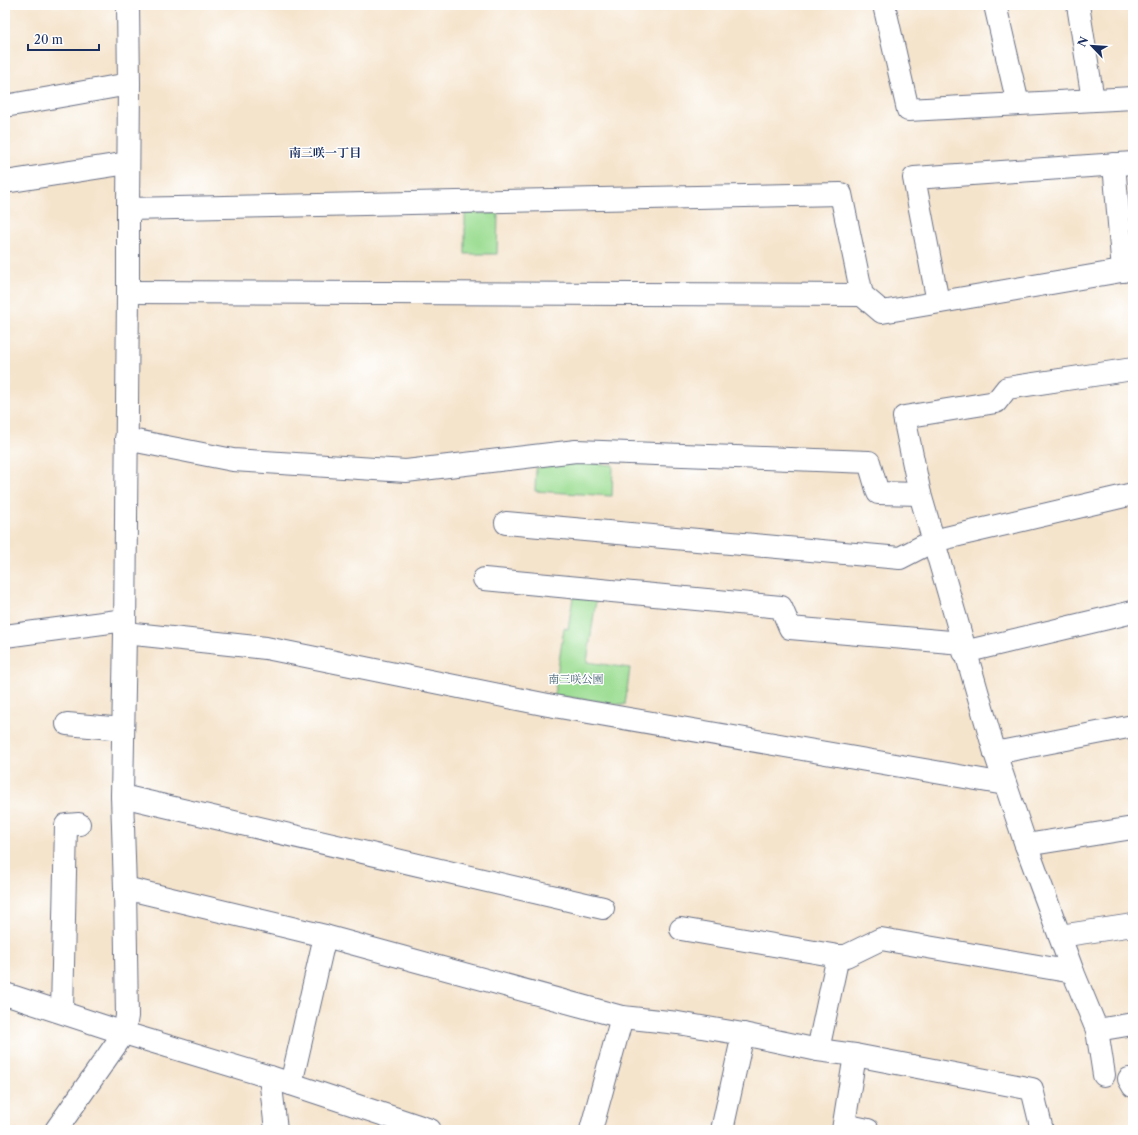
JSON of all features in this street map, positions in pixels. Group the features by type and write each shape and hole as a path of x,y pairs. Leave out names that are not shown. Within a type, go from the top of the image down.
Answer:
{"street":[{"path":"56,1130 124,1033 127,1016 122,796 128,292 128,5"},
{"path":"884,5 908,110 1133,98"},
{"path":"995,5 1018,104"},
{"path":"1078,5 1093,100"},
{"path":"5,106 129,84"},
{"path":"5,182 128,163"},
{"path":"128,209 841,194 862,294 882,312 1128,270 1124,164 914,178 938,302"},
{"path":"128,292 862,294"},
{"path":"1104,1075 1097,1030 1072,972 1026,845 995,753 963,648 920,494 904,417 996,402 1007,388 1133,369"},
{"path":"126,439 233,460 406,471 576,451 869,462 878,493 920,494"},
{"path":"506,523 900,558 933,541 1133,494"},
{"path":"484,579 781,607 790,628 963,648 1133,612"},
{"path":"5,636 125,626 266,648 548,705 1005,784"},
{"path":"67,724 123,729"},
{"path":"995,753 1133,726"},
{"path":"122,796 604,908"},
{"path":"62,1012 66,825 79,824"},
{"path":"1026,845 1133,828"},
{"path":"125,888 325,936 622,1017 678,1023 743,1034 818,1050 855,1055 1032,1090 1042,1130"},
{"path":"1060,936 1133,925"},
{"path":"681,929 838,956 846,956 881,939 1072,972"},
{"path":"291,1084 325,936"},
{"path":"818,1050 838,956"},
{"path":"5,994 124,1033 270,1077 419,1128"},
{"path":"592,1130 622,1017"},
{"path":"1097,1030 1133,1024"},
{"path":"722,1130 743,1034"},
{"path":"855,1055 844,1128 868,1130"},
{"path":"270,1077 276,1130"}],"green space":[{"path":"465,213 498,213 497,254 465,254"},
{"path":"577,462 613,465 612,496 535,491 536,468"},
{"name":"南三咲公園","path":"573,597 596,600 587,662 630,668 625,705 554,695 564,628 568,629"}],"district":[{"name":"南三咲一丁目","path":"325,152"}]}
